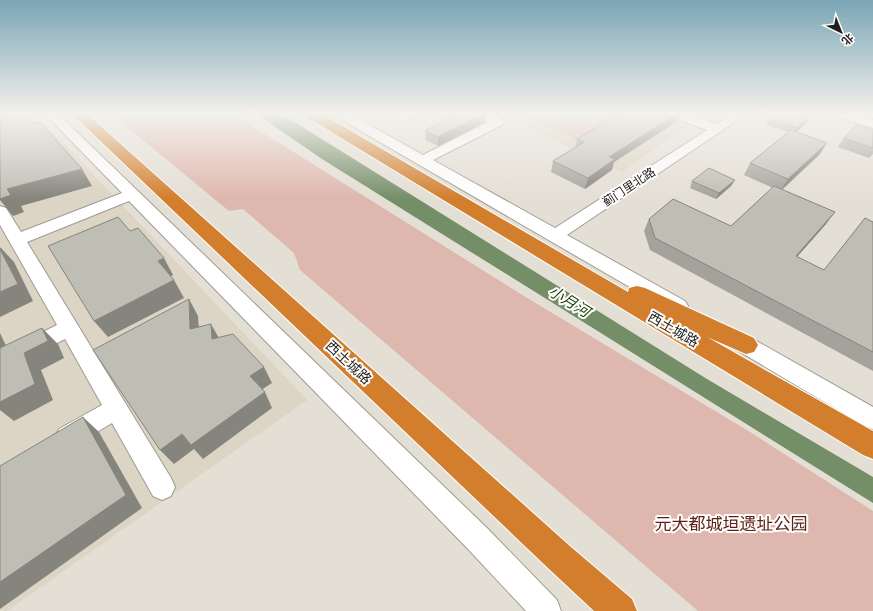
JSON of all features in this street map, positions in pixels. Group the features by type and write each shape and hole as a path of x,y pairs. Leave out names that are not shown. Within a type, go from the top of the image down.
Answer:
{"highway":[{"name":"西土城路","path":"109,142 560,558 620,611"},
{"name":"西土城路","path":"357,142 514,236 873,446"},
{"path":"514,236 746,345"},
{"path":"560,558 608,611"}],"street":[{"path":"78,142 478,539 546,611"},
{"name":"西土城路","path":"390,142 556,235 873,419"},
{"path":"423,160 459,142"},
{"name":"蓟门里北路","path":"556,235 698,142"},
{"path":"17,240 131,195"},
{"path":"0,211 69,328 96,358 116,408 162,487"},
{"path":"0,363 69,328"},
{"path":"48,449 116,408"}],"shaded area":[{"path":"0,142 62,142 307,400 7,611 0,611"},
{"path":"557,142 665,142 622,172"}],"green space":[{"name":"元大都城垣遗址公园","path":"145,142 277,142 524,296 750,432 873,511 873,611 698,611 300,270 294,253 243,209 229,211"}],"water":[{"name":"小月河","path":"297,142 326,142 707,379 873,477 873,503 322,159"}],"building":[{"path":"0,142 57,142 82,169 7,189 11,195 0,199"},
{"path":"583,142 633,142 609,157 615,159 588,178 553,161 584,142"},
{"path":"777,142 823,142 827,143 788,179 750,163"},
{"path":"854,142 873,142 873,148"},
{"path":"709,168 735,180 719,193 692,181"},
{"path":"774,186 835,212 796,256 824,270 865,218 873,222 873,352 655,238 649,219 673,199 731,226"},
{"path":"118,217 130,231 138,228 164,258 158,261 174,280 94,321 48,246"},
{"path":"0,249 18,284 0,292"},
{"path":"189,299 190,329 211,324 212,339 233,334 264,367 250,376 265,392 191,445 182,434 160,450 93,350"},
{"path":"42,328 48,341 24,353 35,384 0,402 0,348"},
{"path":"83,417 126,495 0,582 0,466"}]}
